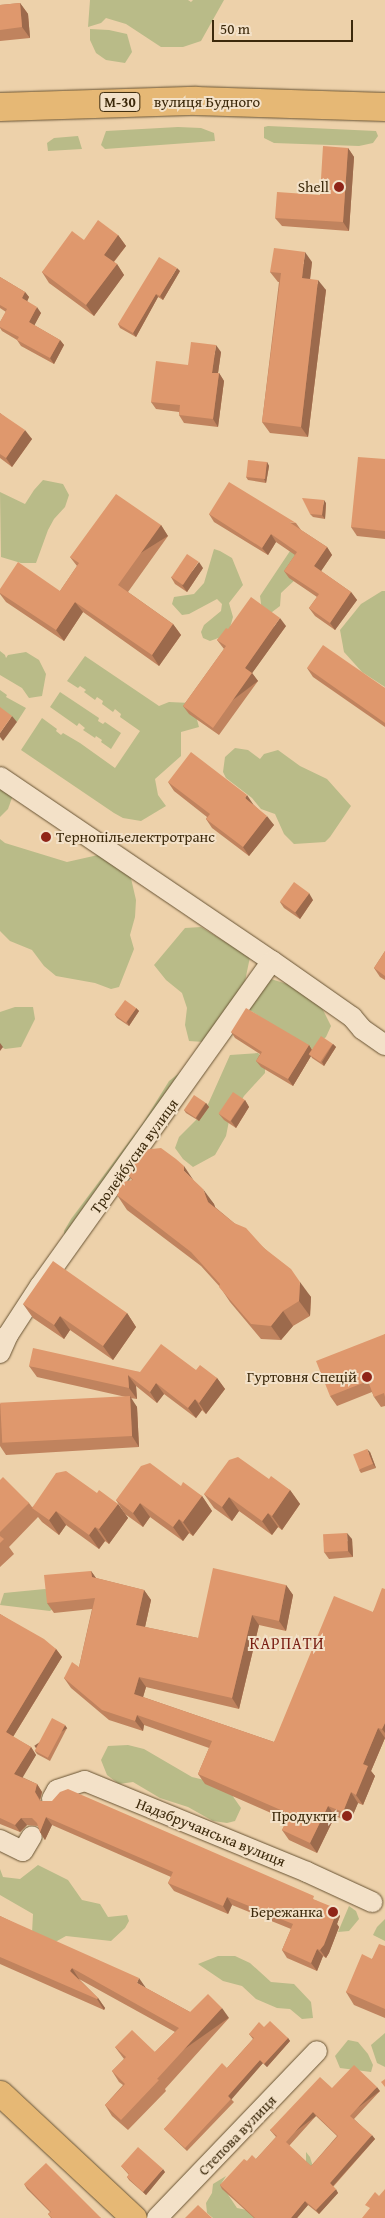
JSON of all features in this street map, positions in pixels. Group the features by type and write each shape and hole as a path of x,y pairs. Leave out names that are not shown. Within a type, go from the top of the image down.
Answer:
{"highway":[{"name":"вулиця Будного","path":"0,108 196,101 385,107"}],"main road":[{"path":"1,2096 134,2218"}],"street":[{"path":"0,777 272,961 352,1017 362,1029 385,1045"},
{"name":"Тролейбусна вулиця","path":"0,1354 9,1333 40,1286 272,961"},
{"name":"Надзбручанська вулиця","path":"52,1798 57,1790 85,1781 307,1872 372,1902"},
{"path":"0,1840 23,1851 32,1836"},
{"name":"Степова вулиця","path":"157,2218 317,2051"}],"green space":[{"path":"90,0 188,0 191,2 193,0 224,0 201,41 183,47 161,47 126,24 106,18 101,23 88,27"},
{"path":"90,29 109,30 127,34 132,52 125,63 106,60 96,53 90,40"},
{"path":"178,127 201,128 214,133 215,141 105,149 101,145 106,131"},
{"path":"264,127 376,131 378,136 373,143 359,146 274,143 264,138"},
{"path":"78,136 82,149 48,151 47,143 54,138"},
{"path":"43,480 63,484 69,495 65,507 54,519 48,530 36,563 21,563 1,557 0,492 25,504"},
{"path":"292,548 301,551 297,578 281,593 280,606 268,615 262,611 260,596"},
{"path":"214,549 232,558 243,585 229,603 233,617 229,631 224,636 210,641 203,638 201,632 204,625 221,611 222,604 217,599 189,614 182,615 172,604 174,597 194,594 204,583"},
{"path":"385,591 385,687 362,672 344,652 340,630 361,604"},
{"path":"0,651 6,658 8,655 26,652 39,660 46,674 42,696 29,698 22,688 0,675"},
{"path":"85,656 159,706 169,702 190,703 196,716 199,727 181,732 181,756 155,779 158,795 166,806 141,821 123,818 114,813 21,750 42,718 57,729 56,731 61,735 63,733 80,743 115,768 140,731 120,717 121,714 115,709 113,712 102,704 103,701 97,697 95,700 84,692 86,690 80,686 78,688 67,681"},
{"path":"0,690 7,695 6,697 26,708 17,722 0,711"},
{"path":"60,692 99,718 98,721 103,724 105,722 121,733 111,749 101,742 102,740 83,730 85,728 79,723 77,726 50,707"},
{"path":"235,748 248,750 260,759 264,754 278,750 300,766 327,779 351,806 330,837 325,842 294,844 284,834 275,814 261,809 252,798 226,778 223,772 225,757"},
{"path":"0,780 13,795 8,809 0,817"},
{"path":"0,839 5,843 67,862 98,855 115,861 130,874 136,900 135,917 130,935 134,949 119,987 111,989 95,983 56,976 44,966 32,950 10,941 0,931"},
{"path":"201,927 250,957 244,986 204,1042 189,1041 185,1025 187,1008 182,993 166,980 154,965 185,928"},
{"path":"271,979 287,984 322,1008 331,1026 326,1037 310,1051 247,1008"},
{"path":"15,1007 33,1007 35,1019 21,1047 5,1049 0,1046 0,1012"},
{"path":"258,1053 265,1061 265,1073 244,1096 229,1121 226,1136 215,1155 193,1167 183,1159 175,1148 179,1137 205,1111 230,1055"},
{"path":"182,1071 65,1240 64,1231 71,1219 143,1123 169,1081"},
{"path":"45,1589 62,1595 61,1602 50,1611 0,1605 4,1593"},
{"path":"128,1745 144,1749 192,1777 225,1785 241,1808 235,1821 227,1823 213,1821 188,1807 160,1798 133,1782 119,1784 107,1775 101,1760 108,1746"},
{"path":"38,1865 68,1880 82,1900 100,1904 108,1917 127,1915 129,1921 125,1928 111,1941 66,1936 48,1946 32,1933 33,1914 0,1895 0,1869 3,1877 20,1879"},
{"path":"349,1906 356,1911 359,1919 349,1931 338,1932"},
{"path":"385,1919 385,1941 373,1935 377,1927"},
{"path":"218,1956 235,1956 250,1963 271,1982 294,1984 311,2002 313,2018 302,2019 290,2009 277,2008 256,1999 242,1986 223,1981 198,1964"},
{"path":"385,2033 385,2067 377,2063 371,2045"},
{"path":"348,2040 358,2042 368,2054 373,2065 371,2072 340,2068 335,2056"},
{"path":"306,2152 310,2157 313,2167 276,2218 213,2218 207,2213 206,2203 212,2193 213,2184 226,2176 221,2184 237,2208 252,2211 306,2162"}],"building":[{"path":"20,3 22,27 0,30 0,5"},
{"name":"Shell","path":"323,146 348,148 343,222 275,218 277,192 320,195"},
{"path":"98,220 118,235 104,255 117,264 86,305 42,272 72,231 84,240"},
{"path":"274,248 305,252 302,278 318,280 301,427 262,422 281,273 270,272"},
{"path":"159,257 177,268 160,296 156,294 133,333 118,324"},
{"path":"0,277 25,292 22,298 37,307 29,322 60,340 50,358 17,340 19,337 0,327 0,322 7,309 0,305"},
{"path":"191,342 216,345 212,373 219,373 213,419 179,415 180,405 151,402 156,361 188,365"},
{"path":"0,413 25,430 6,458 0,454"},
{"path":"358,457 385,459 385,531 351,527"},
{"path":"248,460 267,462 265,479 246,477"},
{"path":"229,482 296,523 289,522 327,547 314,566 351,592 330,623 309,608 319,594 284,571 297,552 271,534 262,548 209,514"},
{"path":"116,494 161,525 118,585 173,624 152,655 75,602 56,630 0,593 0,589 18,562 60,591 79,563 70,557"},
{"path":"302,498 324,500 322,515 310,514"},
{"path":"187,554 199,562 183,585 171,577"},
{"path":"251,597 280,618 245,668 252,673 213,728 183,706 226,646 217,640 226,628 228,629"},
{"path":"323,645 385,688 385,723 307,668"},
{"path":"0,707 12,716 0,733"},
{"path":"191,752 247,795 245,798 267,816 243,847 206,819 210,814 168,782"},
{"path":"294,882 309,893 295,913 280,901"},
{"path":"385,951 385,976 374,968"},
{"path":"125,1000 136,1008 126,1023 114,1015"},
{"path":"246,1008 309,1045 288,1079 256,1061 262,1052 231,1032"},
{"path":"321,1036 333,1044 320,1062 309,1054"},
{"path":"233,1092 245,1100 230,1121 218,1114"},
{"path":"194,1095 206,1103 196,1118 184,1110"},
{"path":"161,1148 184,1166 184,1171 203,1189 208,1202 234,1223 246,1228 264,1248 291,1269 300,1282 299,1301 283,1311 271,1326 251,1324 219,1287 220,1284 191,1252 117,1195 119,1192 118,1183 133,1180 126,1172 142,1150"},
{"path":"53,1261 127,1313 103,1346 60,1316 54,1325 23,1304"},
{"path":"385,1334 385,1397 384,1393 374,1397 368,1381 330,1396 316,1361"},
{"path":"161,1344 196,1370 200,1365 217,1378 199,1403 195,1399 188,1408 156,1383 150,1392 128,1375 129,1388 29,1366 33,1348 140,1372"},
{"path":"130,1396 132,1436 2,1443 0,1403"},
{"path":"367,1449 373,1464 359,1469 353,1455"},
{"path":"238,1457 269,1479 271,1476 290,1490 272,1516 268,1513 262,1521 229,1497 222,1507 204,1494 229,1460"},
{"path":"150,1463 181,1486 183,1482 202,1496 183,1522 179,1519 173,1527 140,1503 133,1513 116,1500 141,1466"},
{"path":"66,1471 97,1493 99,1490 118,1504 99,1529 95,1527 89,1535 56,1511 49,1520 32,1508 56,1473"},
{"path":"3,1477 29,1503 0,1532 0,1480"},
{"path":"347,1533 348,1551 324,1552 323,1534"},
{"path":"213,1568 286,1585 279,1621 252,1615 232,1698 139,1677 134,1694 274,1742 334,1596 373,1612 382,1588 385,1589 385,1723 382,1729 378,1728 363,1764 368,1766 356,1795 351,1792 343,1812 328,1806 310,1843 282,1830 290,1814 198,1774 212,1741 137,1715 135,1721 102,1710 64,1678 72,1662 79,1667 95,1598 47,1603 44,1575 91,1571 92,1577 144,1590 136,1625 198,1638"},
{"path":"0,1614 44,1639 56,1649 6,1732 31,1747 14,1774 37,1784 35,1792 40,1801 52,1801 60,1792 68,1789 314,1896 313,1899 335,1908 331,1918 334,1919 324,1945 320,1950 317,1949 311,1963 282,1950 293,1924 227,1897 223,1906 168,1883 173,1872 46,1817 40,1832 37,1823 32,1818 21,1818 15,1825 0,1818"},
{"path":"52,1718 65,1725 48,1758 35,1751"},
{"path":"0,1916 139,1978 137,1983 190,2012 208,1994 222,2008 121,2120 105,2105 125,2084 112,2071 126,2057 115,2047 132,2030 155,2052 179,2028 72,1968 70,1971 97,1999 0,1957"},
{"path":"379,1944 385,1946 385,2009 346,1992 362,1954 372,1959"},
{"path":"270,2021 288,2038 264,2064 260,2060 228,2096 231,2099 185,2148 164,2129 222,2063 227,2068 254,2038 249,2034 259,2022 264,2027"},
{"path":"354,2065 377,2087 350,2116 372,2135 330,2183 336,2189 316,2210 305,2201 291,2218 255,2218 220,2185 244,2159 247,2161 252,2155 256,2159 277,2136 270,2130 320,2077 332,2088","holes":["313,2112 338,2136 311,2166 286,2142"]},
{"path":"385,2079 385,2087 381,2082"},
{"path":"138,2147 163,2169 143,2192 127,2177 129,2174 121,2166"},
{"path":"46,2163 101,2218 52,2218 48,2214 51,2212 24,2184"},
{"path":"385,2189 385,2218 362,2218 370,2208 365,2205 375,2192 379,2196"},
{"path":"198,2205 212,2218 185,2218"}],"place":[{"name":"Shell","path":"339,187"},
{"name":"Тернопільелектротранс","path":"46,837"},
{"name":"Гуртовня Спецій","path":"367,1377"},
{"name":"Продукти","path":"347,1816"},
{"name":"Бережанка","path":"333,1912"}],"district":[{"name":"КАРПАТИ","path":"287,1643"}]}
